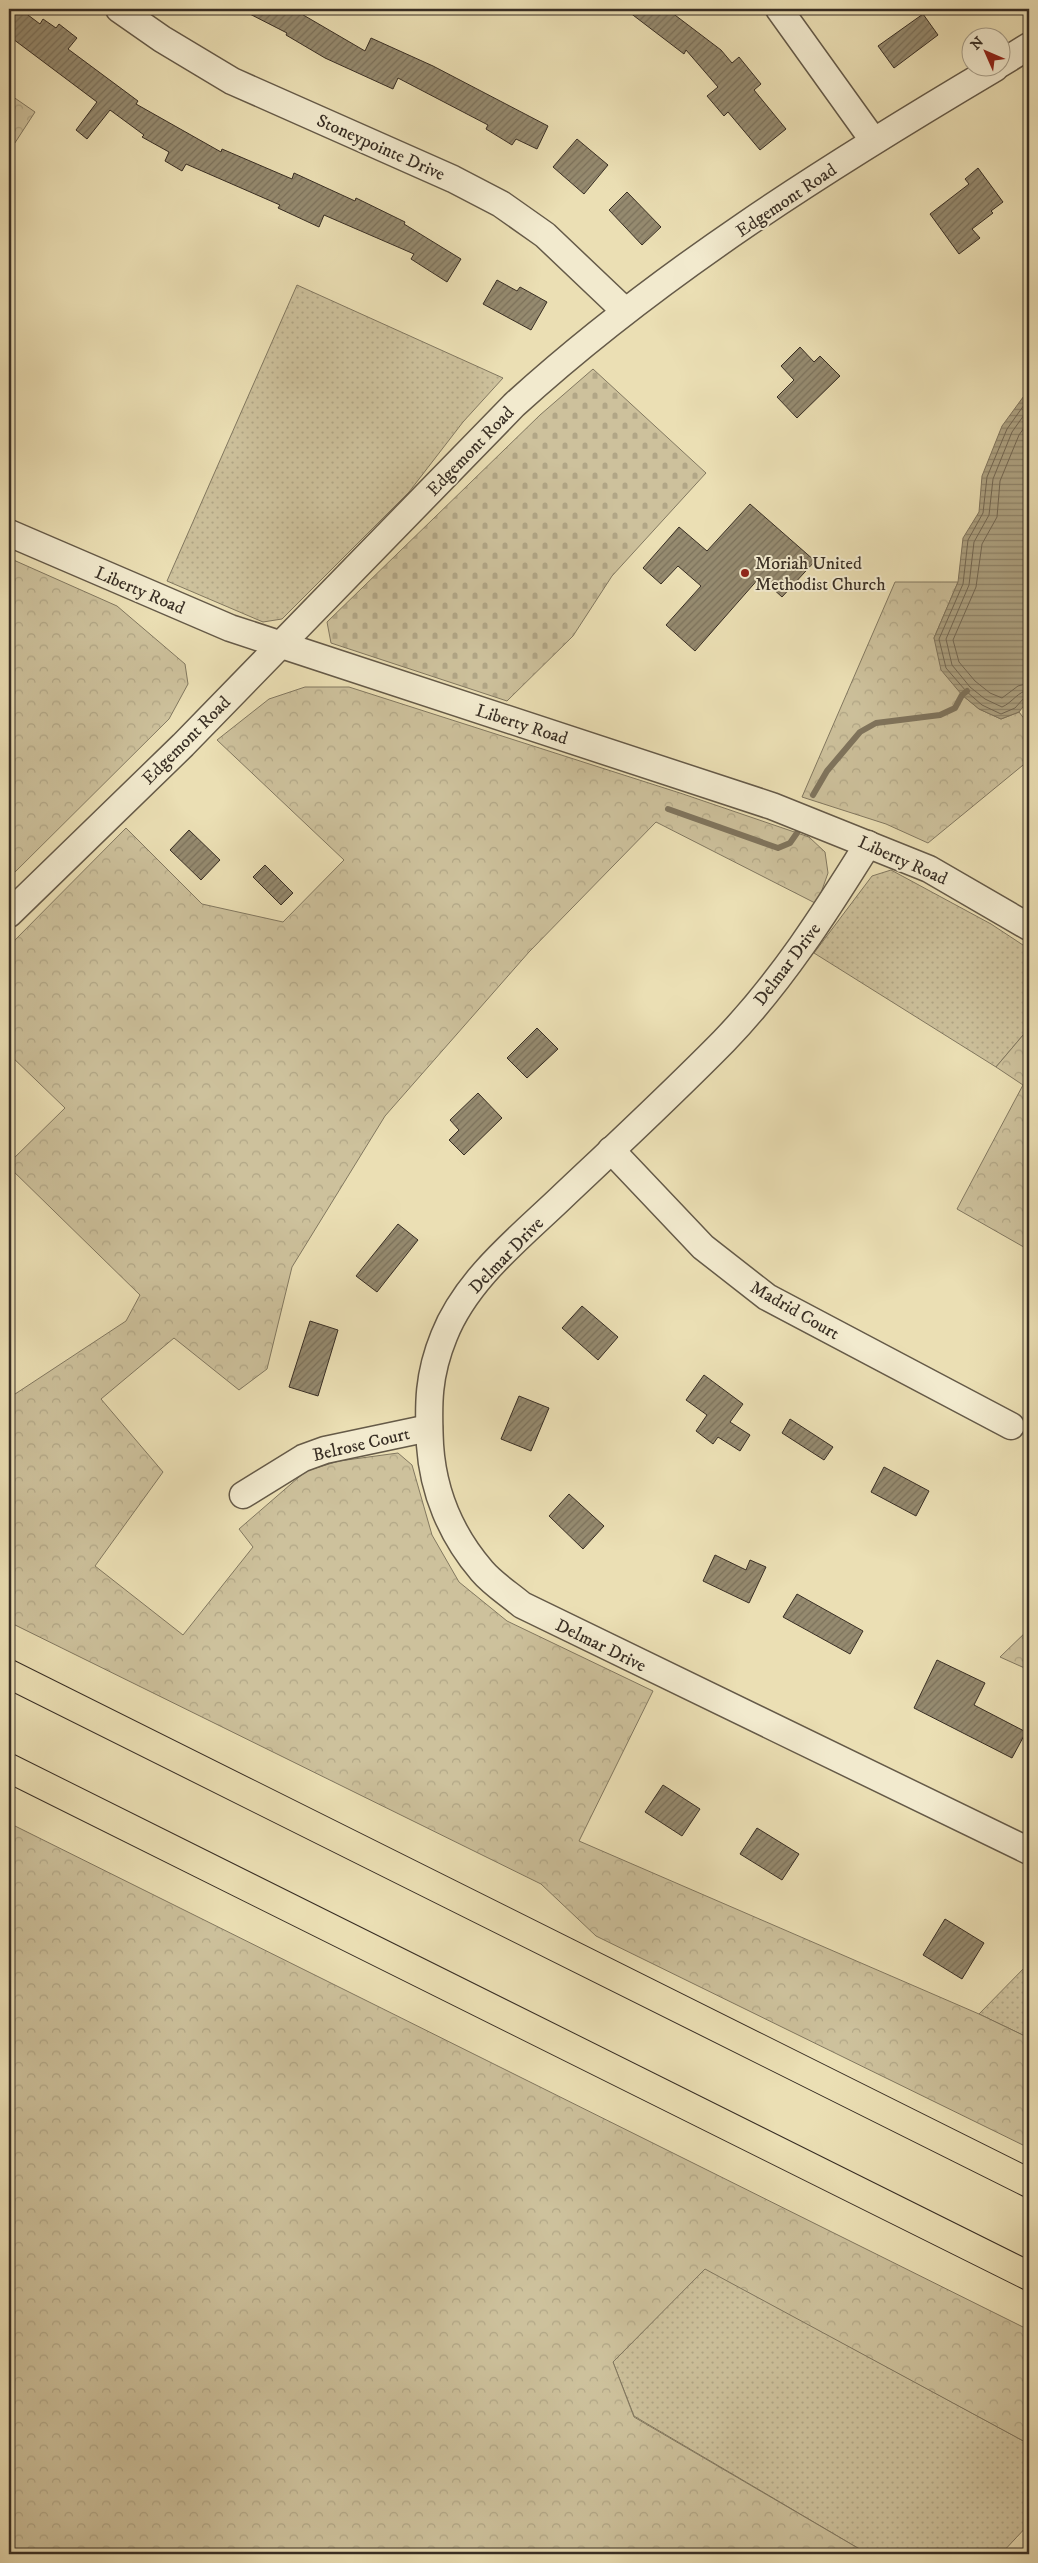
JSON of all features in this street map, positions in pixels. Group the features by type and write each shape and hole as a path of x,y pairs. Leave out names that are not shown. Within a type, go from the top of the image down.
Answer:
{"highway":[{"path":"9,1674 1029,2183"},
{"path":"9,1768 1029,2276"}],"street":[{"name":"Stoneypointe Drive","path":"118,9 162,39 232,81 453,179 501,204 545,235 625,311"},
{"path":"779,9 873,140"},
{"path":"1010,58 1029,46"},
{"name":"Edgemont Road","path":"9,914 182,745 404,520 514,405 568,356 625,311 873,140 978,78"},
{"name":"Liberty Road","path":"9,533 230,628 772,806 929,869 1029,928"},
{"name":"Delmar Drive","path":"868,844 819,922 762,998 724,1040 498,1258 463,1299 444,1335 432,1374 428,1401 432,1472 452,1528 482,1572 522,1605 1029,1852"},
{"name":"Madrid Court","path":"611,1150 703,1247 752,1287 784,1306 1011,1426"},
{"name":"Belrose Court","path":"243,1495 303,1458 325,1450 429,1428"}],"green space":[{"path":"9,94 35,112 9,152"},
{"path":"297,285 503,378 463,422 409,492 282,619 263,622 167,581"},
{"path":"593,369 706,473 612,576 573,636 507,701 331,643 327,622 540,415"},
{"path":"9,558 117,606 185,664 188,684 169,719 9,878"},
{"path":"895,582 958,582 934,638 962,695 979,709 1001,719 1019,712 1029,725 1028,761 928,843 886,824 802,797"},
{"path":"305,687 349,687 683,794 809,837 825,852 828,873 817,904 656,822 529,952 385,1116 292,1267 267,1369 239,1390 174,1338 101,1399 163,1472 95,1566 183,1635 253,1547 239,1529 306,1471 339,1461 398,1453 412,1465 432,1535 459,1582 507,1621 653,1691 579,1841 979,2014 1029,2038 1029,2148 596,1936 541,1884 9,1622 9,1398 126,1321 140,1295 9,1167 9,1163 65,1108 9,1054 9,946 126,828 202,904 283,922 344,860 217,740 269,699"},
{"path":"891,870 991,924 1029,949 1029,1028 996,1067 814,953 872,876"},
{"path":"1029,1028 1029,1250 957,1209 1023,1085 996,1067"},
{"path":"1029,1629 1029,1670 1000,1657"},
{"path":"9,1823 1029,2330 1029,2444 705,2269 613,2362 634,2417 868,2554 9,2554"},
{"path":"1029,1963 1029,2038 979,2014"},
{"path":"705,2268 1029,2444 1029,2524 1001,2554 868,2554 634,2416 613,2362"}],"water":[{"path":"1029,389 1029,699 1019,712 1001,719 979,709 962,695 941,670 934,638 958,582 963,538 979,512 982,476 1002,426"}],"building":[{"path":"9,9 20,9 40,24 43,19 56,28 59,24 77,38 68,49 138,101 136,104 221,152 222,149 292,179 294,173 355,201 356,198 405,222 404,224 461,259 447,282 411,259 414,254 324,215 319,227 278,208 280,205 186,164 182,171 165,161 169,152 142,137 144,135 110,110 87,139 76,130 97,102 9,36"},
{"path":"240,9 293,9 365,51 371,38 433,66 548,126 537,149 516,139 512,145 486,129 488,125 398,78 393,89 325,58 286,35 287,33"},
{"path":"625,9 667,9 721,50 732,63 739,57 761,84 754,90 786,129 760,150 728,112 724,116 707,96 718,87 686,50 684,54"},
{"path":"923,14 938,35 894,68 878,46"},
{"path":"577,139 608,165 584,194 553,167"},
{"path":"978,168 1003,202 991,211 993,213 972,229 980,238 959,254 930,214 969,184 965,179"},
{"path":"627,192 661,227 642,245 609,210"},
{"path":"497,280 517,291 520,287 547,302 531,330 483,304"},
{"path":"800,347 814,362 820,356 840,376 797,418 777,397 794,380 781,366"},
{"name":"Moriah United Methodist Church","path":"750,504 815,561 782,597 760,577 695,651 666,625 701,586 678,566 661,584 643,568 679,527 707,551"},
{"path":"189,830 220,860 201,880 170,850"},
{"path":"265,865 293,893 281,905 253,877"},
{"path":"537,1028 558,1049 527,1078 507,1058"},
{"path":"478,1093 502,1118 464,1155 449,1140 459,1130 450,1120"},
{"path":"398,1224 418,1240 377,1292 356,1276"},
{"path":"582,1306 618,1337 598,1360 562,1328"},
{"path":"310,1321 338,1330 318,1396 289,1387"},
{"path":"704,1375 743,1404 730,1422 750,1435 740,1451 718,1437 713,1444 696,1431 707,1415 686,1400"},
{"path":"519,1396 549,1408 531,1451 501,1439"},
{"path":"790,1419 833,1447 824,1460 782,1433"},
{"path":"884,1467 929,1491 916,1516 871,1492"},
{"path":"569,1494 604,1526 583,1549 549,1516"},
{"path":"715,1555 746,1570 750,1560 766,1567 749,1603 703,1581"},
{"path":"797,1594 863,1631 850,1654 783,1617"},
{"path":"937,1660 985,1683 974,1705 1026,1732 1012,1758 914,1708"},
{"path":"663,1785 700,1809 682,1836 645,1812"},
{"path":"757,1828 799,1854 782,1880 740,1854"},
{"path":"945,1919 984,1943 962,1979 923,1955"}],"waterway":[{"path":"813,795 827,771 860,732 876,723 940,715 955,708 962,695 967,691"},
{"path":"668,809 778,848 790,843 797,833"}],"place":[{"name":"Moriah United Methodist Church","path":"745,573"}]}
